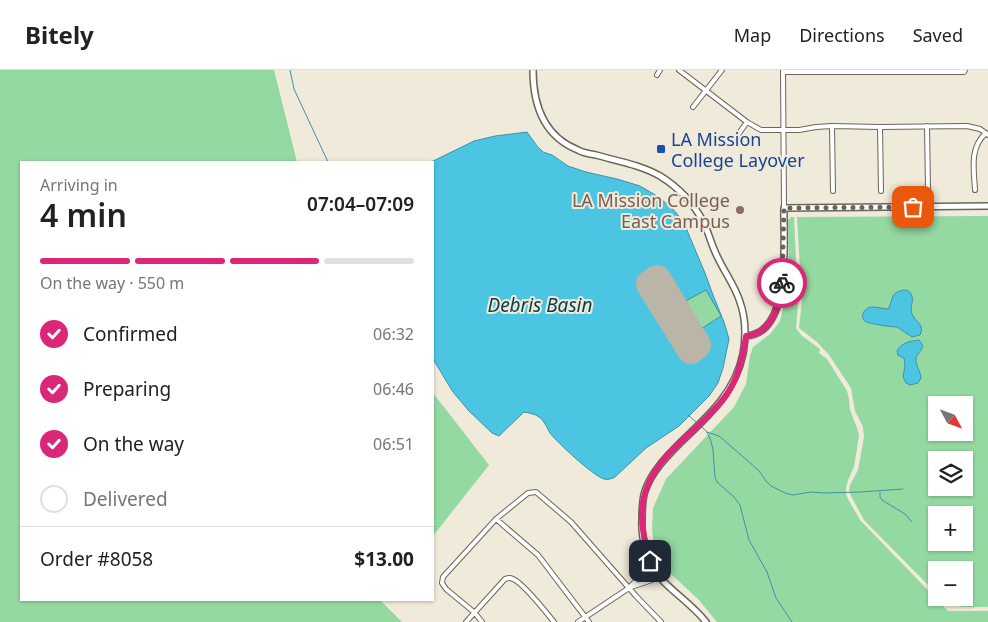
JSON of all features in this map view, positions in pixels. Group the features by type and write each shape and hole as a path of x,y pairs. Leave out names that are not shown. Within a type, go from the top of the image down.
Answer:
{"street":[{"path":"533,70 533,87 540,114 550,130 561,141 578,150 648,170 676,188 692,204 704,223 718,258 734,286 742,311 746,336 741,361 733,383 719,405 661,463 652,476 642,504 644,543 651,565 658,575 693,607 706,622"},
{"path":"656,75 660,70"},
{"path":"679,70 747,122 761,130 800,130 832,126 967,126 980,129 987,134 981,138 975,151 975,190"},
{"path":"693,107 722,70"},
{"path":"746,336 754,335 771,321 782,287 784,208 783,71 964,72 965,70"},
{"path":"735,139 747,122"},
{"path":"832,126 833,191"},
{"path":"927,126 928,190"},
{"path":"880,127 881,191"},
{"path":"784,208 988,206"},
{"path":"482,622 475,613 446,589 442,583 442,578 496,519 528,493 536,492 571,522 661,622"},
{"path":"496,519 538,555 589,622"},
{"path":"578,622 629,588 651,565"},
{"path":"629,588 652,580 658,575"},
{"path":"466,622 505,579 509,578 520,585 554,622"}],"green space":[{"path":"0,70 274,70 297,161 20,161 20,601 381,601 402,622 0,622"},
{"path":"988,216 988,607 956,606 973,606 973,561 928,561 928,585 864,520 849,490 858,470 864,437 863,427 855,411 851,388 829,355 817,342 799,328 802,301 797,217"},
{"path":"794,217 798,304 796,328 801,335 820,349 819,353 827,359 847,391 850,410 859,436 854,467 846,488 848,499 860,520 928,590 928,606 943,606 948,611 988,611 988,622 717,622 698,599 672,575 654,546 652,529 653,508 666,479 734,407 746,384 753,347 769,335 780,321 787,292 789,268 788,220"},
{"path":"662,274 706,290 721,316 702,346 688,355 645,284"},
{"path":"434,394 489,465 434,535"}],"water":[{"name":"Debris Basin","path":"527,132 543,152 552,155 568,166 640,186 657,196 678,215 686,228 705,273 724,322 729,339 718,383 709,396 679,426 646,448 611,479 604,479 599,476 567,451 550,433 541,418 534,414 524,412 499,436 492,433 469,411 453,392 434,361 433,161 474,141","holes":["662,274 680,304 706,290 721,316 695,333 702,346 688,355 645,284"]},
{"path":"904,290 909,291 912,296 911,311 921,326 920,335 912,337 897,327 871,323 863,319 863,314 867,308 888,309 894,295"},
{"path":"919,340 922,347 916,361 921,378 918,383 910,385 906,383 903,377 904,358 898,355 897,351 906,343"}],"waterway":[{"path":"290,70 294,89 328,161"},
{"path":"688,415 698,424"},
{"path":"701,426 707,432 711,441 717,482 740,505 749,540 767,572 776,598 792,622"},
{"path":"707,432 719,436 759,471 771,486 785,493 793,495 811,492 860,492 903,489"},
{"path":"880,492 882,500 905,514 912,522"}],"runway":[{"path":"657,279 697,345 691,350 650,284 657,279"}],"way so far":[{"path":"782,283 784,208 913,207"}],"place":[{"name":"LA Mission College Layover","path":"661,149"},
{"name":"LA Mission College East Campus","path":"740,210"}],"route":[{"path":"650,561 644,543 642,504 652,476 668,455 719,405 738,372 746,336 754,335 761,331 774,316 782,283"}]}
